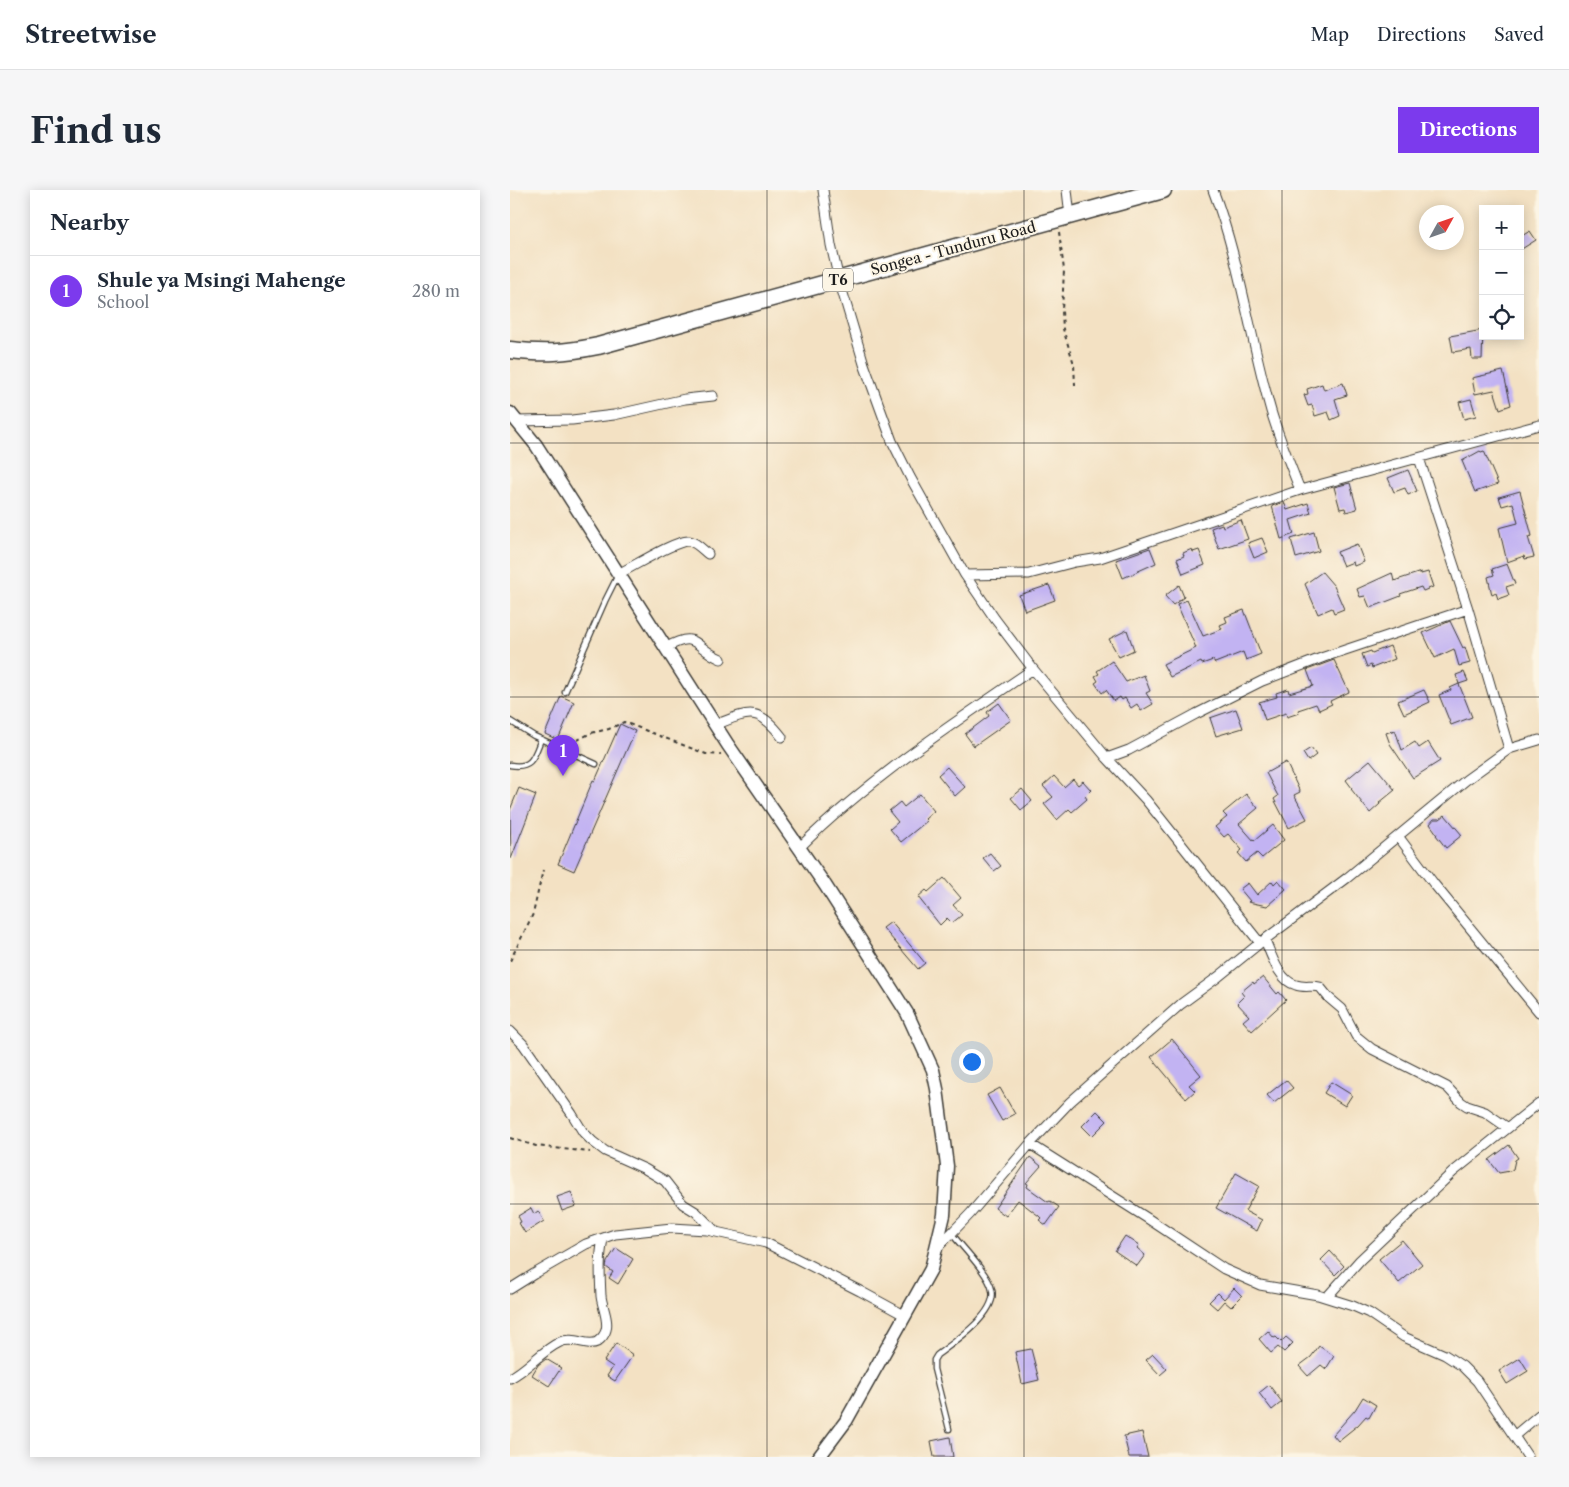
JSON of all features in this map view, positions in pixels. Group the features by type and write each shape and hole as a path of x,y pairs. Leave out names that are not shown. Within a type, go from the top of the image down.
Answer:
{"highway":[{"name":"Songea - Tunduru Road","path":"510,350 544,354 569,352 598,346 1163,190"}],"street":[{"path":"823,190 830,245 839,280 864,364 892,441 965,575 994,619 1107,758 1146,800 1263,941 1280,972 1286,979 1298,986 1320,987 1342,1009 1356,1036 1372,1049 1447,1087 1461,1102 1485,1112 1508,1128"},
{"path":"1063,218 1067,190"},
{"path":"1213,190 1246,305 1271,412 1300,490"},
{"path":"513,417 572,420 614,415 685,399 713,396"},
{"path":"513,417 536,445 664,648 825,885 907,1013 933,1070 947,1166 944,1215 931,1269 846,1421 819,1457"},
{"path":"965,575 1029,574 1075,562 1100,558 1300,490 1539,425"},
{"path":"1419,458 1468,609 1509,749"},
{"path":"618,574 676,544 688,541 694,543 708,554"},
{"path":"1107,758 1130,750 1262,681 1324,657 1468,609"},
{"path":"664,648 680,639 688,639 708,653 721,659"},
{"path":"799,848 827,820 912,753 1033,669"},
{"path":"715,724 754,713 766,718 782,737"},
{"path":"937,1248 952,1234 1030,1144 1070,1102 1181,1004 1347,878 1466,780 1509,749 1539,740"},
{"path":"1398,836 1434,884 1539,1012"},
{"path":"510,1031 523,1044 583,1132 605,1151 665,1181 683,1204 696,1212 715,1231"},
{"path":"1327,1297 1360,1260 1453,1172 1539,1103"},
{"path":"1030,1144 1224,1269 1260,1285 1339,1300 1369,1313 1404,1338 1445,1354 1462,1366 1477,1381 1528,1457"},
{"path":"510,1289 586,1244 615,1234 672,1228 715,1231 766,1243 906,1316"},
{"path":"510,1378 552,1346 562,1341 580,1340 590,1344 602,1338 607,1324 601,1280 600,1256 603,1238"},
{"path":"1514,1436 1539,1415"}],"lane":[{"path":"565,692 618,574"},
{"path":"510,721 541,739 596,764"},
{"path":"510,765 521,767 528,763 535,755 541,739"},
{"path":"949,1429 934,1369 934,1360 937,1355 974,1325 989,1306 993,1291 989,1281 952,1234"}],"path":[{"path":"1063,218 1063,329 1074,364 1075,385"},
{"path":"561,749 578,738 609,729 624,722 706,754 735,755"},
{"path":"510,961 533,914 543,870"},
{"path":"510,1138 536,1146 581,1152 605,1151"}],"building":[{"path":"1530,231 1536,240 1524,248 1524,235"},
{"path":"1479,331 1479,340 1483,340 1482,359 1472,359 1471,349 1453,352 1450,336"},
{"path":"1503,371 1511,405 1500,409 1494,390 1475,394 1472,378"},
{"path":"1343,383 1347,395 1335,399 1340,416 1331,420 1328,412 1315,416 1312,405 1308,406 1304,395 1308,394 1307,389 1322,384 1324,390"},
{"path":"1471,399 1476,416 1464,419 1459,402"},
{"path":"1480,451 1484,451 1498,484 1475,492 1462,461"},
{"path":"1408,470 1417,491 1408,495 1405,488 1394,492 1388,478"},
{"path":"1350,483 1357,509 1346,512 1345,508 1340,509 1334,487"},
{"path":"1520,491 1532,536 1528,537 1534,557 1525,559 1524,556 1507,562 1499,528 1518,523 1513,503 1502,506 1499,497"},
{"path":"1284,502 1287,510 1308,503 1311,513 1290,520 1294,534 1281,539 1272,506"},
{"path":"1241,520 1248,539 1219,549 1211,528 1222,524 1223,527"},
{"path":"1314,532 1319,551 1296,558 1291,539"},
{"path":"1262,538 1268,552 1254,558 1248,543"},
{"path":"1357,544 1364,562 1354,566 1353,562 1343,566 1337,552"},
{"path":"1150,548 1156,563 1123,578 1116,560"},
{"path":"1192,549 1193,552 1199,550 1205,565 1183,574 1177,559 1184,556 1183,553"},
{"path":"1507,564 1515,584 1506,587 1509,595 1498,599 1496,593 1492,595 1488,577 1494,575 1492,569"},
{"path":"1322,572 1334,586 1344,609 1334,613 1332,608 1318,614 1305,584"},
{"path":"1421,572 1421,574 1428,572 1433,587 1423,591 1421,587 1400,594 1401,596 1370,608 1365,596 1360,597 1357,589 1392,573 1394,581"},
{"path":"1049,585 1055,600 1025,611 1019,595"},
{"path":"1179,585 1184,597 1173,605 1165,596"},
{"path":"1187,600 1203,636 1222,629 1220,625 1227,622 1225,617 1244,610 1261,654 1246,660 1243,652 1215,663 1213,660 1202,664 1201,662 1170,677 1163,664 1196,648 1177,604"},
{"path":"1450,621 1463,648 1465,647 1470,663 1459,666 1454,649 1435,658 1423,633"},
{"path":"1127,630 1134,650 1119,657 1109,639"},
{"path":"1390,646 1395,659 1372,668 1371,665 1367,667 1362,654 1371,651 1372,653"},
{"path":"1334,660 1349,692 1330,701 1332,704 1319,710 1316,704 1298,710 1299,713 1287,717 1286,713 1265,720 1259,702 1277,697 1276,693 1288,689 1289,693 1313,686 1307,670"},
{"path":"1112,661 1126,682 1144,675 1150,691 1146,693 1153,704 1141,711 1137,704 1131,708 1125,698 1122,700 1120,697 1114,701 1106,690 1102,693 1095,683 1098,681 1095,676 1099,674 1097,671"},
{"path":"1464,672 1468,681 1459,684 1456,675"},
{"path":"1459,684 1472,717 1451,725 1439,695"},
{"path":"1424,690 1430,702 1404,714 1398,701"},
{"path":"561,696 574,702 558,740 545,734"},
{"path":"999,703 1011,720 974,746 965,734 989,716 987,712"},
{"path":"1236,709 1243,728 1216,736 1210,718"},
{"path":"620,724 635,731 574,871 558,864 593,780 595,781"},
{"path":"1395,730 1402,750 1415,742 1419,748 1428,742 1440,761 1413,778 1390,744 1386,733"},
{"path":"1311,748 1316,755 1308,761 1303,753"},
{"path":"1370,760 1395,790 1370,813 1346,780"},
{"path":"1286,762 1300,792 1294,795 1307,819 1289,828 1274,799 1278,796 1266,773"},
{"path":"947,767 965,787 955,796 938,775"},
{"path":"1054,776 1064,787 1073,779 1078,785 1083,781 1091,790 1085,796 1087,799 1072,812 1069,809 1057,820 1044,804 1053,797 1043,786"},
{"path":"519,788 536,795 511,859 510,810"},
{"path":"1022,789 1032,801 1021,810 1011,798"},
{"path":"920,794 934,811 925,819 927,821 901,842 890,829 898,822 889,811 900,802 904,807"},
{"path":"1246,794 1258,808 1239,824 1254,841 1273,825 1284,840 1262,858 1257,853 1246,862 1238,853 1242,850 1228,834 1224,837 1215,827 1227,817 1223,813"},
{"path":"1445,815 1462,835 1446,848 1430,824 1434,819 1440,819"},
{"path":"990,853 1001,866 994,871 983,858"},
{"path":"944,878 961,898 953,905 962,915 952,923 947,918 940,925 918,897 926,890 928,892"},
{"path":"1278,880 1286,889 1267,906 1248,902 1250,901 1240,889 1248,883 1257,895 1272,881 1274,884"},
{"path":"891,922 925,963 918,969 883,928"},
{"path":"1263,977 1277,994 1279,992 1286,1000 1252,1031 1243,1021 1249,1016 1237,1003 1244,996 1241,992 1253,982 1254,984"},
{"path":"1172,1039 1201,1075 1189,1085 1195,1091 1186,1099 1151,1057"},
{"path":"1286,1080 1293,1088 1274,1103 1267,1095"},
{"path":"1331,1082 1352,1095 1345,1106 1324,1093"},
{"path":"1000,1088 1015,1114 1002,1121 987,1095"},
{"path":"1097,1111 1107,1121 1092,1136 1082,1126"},
{"path":"1509,1145 1518,1158 1515,1160 1513,1169 1499,1173 1489,1160"},
{"path":"1030,1157 1041,1166 1026,1183 1028,1184 1027,1187 1048,1202 1050,1201 1059,1207 1046,1225 1039,1220 1041,1218 1039,1216 1018,1200 1006,1216 995,1208"},
{"path":"1236,1173 1259,1186 1245,1211 1262,1220 1257,1231 1216,1208"},
{"path":"571,1192 576,1206 562,1211 557,1197"},
{"path":"531,1208 534,1214 538,1211 544,1221 525,1233 519,1223 521,1222 518,1216"},
{"path":"1125,1236 1139,1245 1137,1248 1145,1255 1137,1266 1115,1251"},
{"path":"1402,1240 1422,1264 1399,1283 1379,1259"},
{"path":"616,1248 633,1259 618,1284 609,1278 613,1272 606,1267"},
{"path":"1330,1251 1344,1266 1335,1275 1321,1260"},
{"path":"1234,1288 1242,1296 1231,1307 1224,1301 1217,1309 1209,1302 1218,1293 1224,1299"},
{"path":"1268,1331 1281,1342 1286,1337 1293,1343 1284,1352 1278,1347 1271,1353 1259,1339"},
{"path":"616,1343 633,1355 615,1381 607,1376 613,1367 604,1361"},
{"path":"1319,1346 1334,1356 1326,1369 1321,1365 1308,1376 1299,1366 1311,1357"},
{"path":"1031,1349 1039,1380 1022,1384 1015,1352"},
{"path":"1153,1354 1167,1369 1160,1375 1146,1360"},
{"path":"1520,1358 1528,1371 1507,1384 1499,1371"},
{"path":"546,1359 561,1368 549,1386 532,1375 538,1365"},
{"path":"1269,1385 1282,1402 1272,1410 1259,1393"},
{"path":"1363,1397 1376,1405 1369,1418 1366,1416 1338,1441 1333,1435 1355,1410"},
{"path":"1142,1432 1148,1457 1129,1457 1124,1436"},
{"path":"950,1437 953,1457 934,1457 931,1441"}],"place":[{"name":"Shule ya Msingi Mahenge","path":"563,776"}]}
